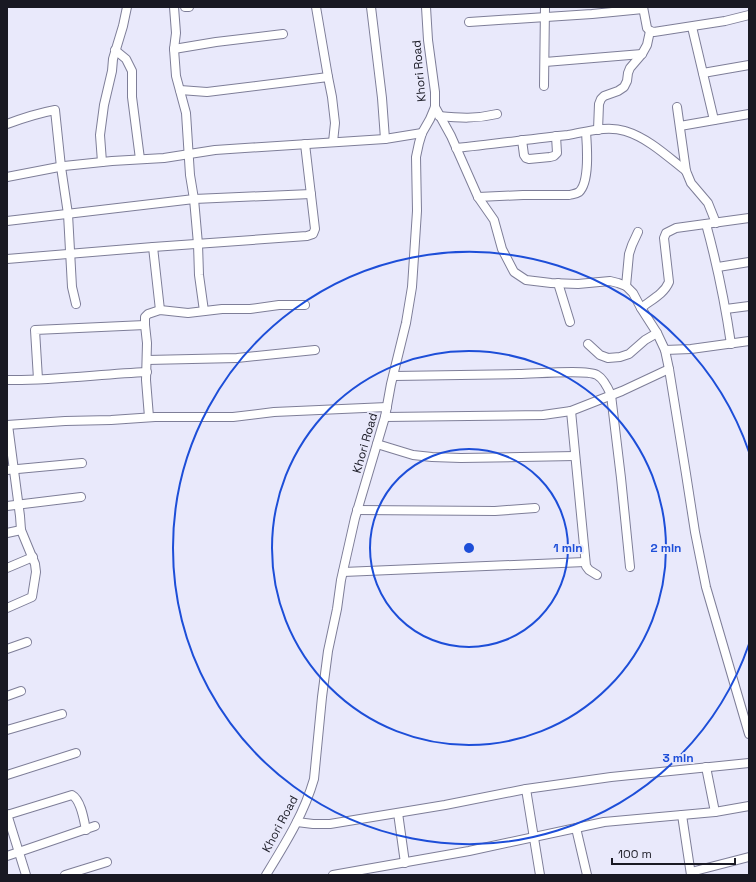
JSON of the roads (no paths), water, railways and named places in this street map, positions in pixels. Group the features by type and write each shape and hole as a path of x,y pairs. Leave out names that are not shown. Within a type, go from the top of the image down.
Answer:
{"street":[{"path":"102,162 100,135 104,105 115,50 123,26 127,7"},
{"path":"174,7 176,33 174,49 176,76 186,113 190,175 194,199 198,244 199,275 204,311"},
{"path":"316,7 332,97 335,122 333,142"},
{"path":"371,7 382,98 384,139"},
{"name":"Khori Road","path":"266,875 298,822 314,779 328,651 343,572 357,510 385,417 406,324 412,287 417,211 416,157 418,143 435,107 435,92 428,40 426,7"},
{"path":"544,86 545,7"},
{"path":"469,22 643,8 647,28 654,32 692,27 749,15"},
{"path":"692,27 714,120"},
{"path":"598,130 599,104 601,99 604,96 624,87 627,82 630,68 642,54 647,45 650,31"},
{"path":"174,49 222,41 283,34"},
{"path":"115,50 126,59 132,71 132,97 140,159"},
{"path":"544,62 642,54"},
{"path":"703,73 749,65"},
{"path":"180,90 207,92 328,77"},
{"path":"435,107 456,148 478,197 494,220 502,248 514,272 526,280 578,284 610,281 626,286 633,293 657,333 665,350 670,369 689,496 706,587 749,734"},
{"path":"677,107 686,171 692,183 708,202 716,223"},
{"path":"7,124 29,116 55,110 68,214 72,286 76,304"},
{"path":"440,116 474,118 497,114"},
{"path":"680,126 749,114"},
{"path":"456,148 611,128 624,130 639,136 686,171"},
{"path":"478,197 575,194 582,187 586,174 586,132"},
{"path":"7,177 61,167 102,162 164,158 215,150 384,139 422,133"},
{"path":"522,140 524,155 526,158 550,157 557,153 556,136"},
{"path":"7,259 307,236 313,234 315,229 305,144"},
{"path":"7,221 194,199 311,194"},
{"path":"641,308 661,293 669,282 664,238 666,233 676,228 749,218"},
{"path":"706,224 718,267 731,344"},
{"path":"626,286 630,254 638,232"},
{"path":"153,247 160,310"},
{"path":"718,267 749,262"},
{"path":"558,283 570,322"},
{"path":"148,417 147,343 145,317 148,314 160,310 188,313 222,309 250,309 279,305 305,305"},
{"path":"726,309 749,306"},
{"path":"38,379 35,330 145,325"},
{"path":"588,344 600,355 608,358 620,357 629,354 645,340 657,333"},
{"path":"665,350 691,349 749,342"},
{"path":"147,360 237,358 315,350"},
{"path":"385,417 543,415 571,411 670,369"},
{"path":"7,380 83,377 147,372"},
{"path":"394,376 580,372 597,375 602,379 611,395 630,567"},
{"path":"7,608 32,597 36,572 35,564 20,530 18,505 11,470 8,425 148,417 232,417 274,412 387,408"},
{"path":"571,411 585,562 589,570 597,575"},
{"path":"377,444 413,455 432,457 461,458 575,456"},
{"path":"11,470 82,463"},
{"path":"7,506 81,497"},
{"path":"357,510 495,511 535,508"},
{"path":"7,533 20,530"},
{"path":"7,568 32,557"},
{"path":"343,572 585,562"},
{"path":"7,649 27,642"},
{"path":"7,696 21,691"},
{"path":"7,730 62,714"},
{"path":"7,775 76,753"},
{"path":"298,822 330,824 445,806 526,789 611,777 749,763"},
{"path":"706,767 715,812"},
{"path":"526,789 540,875"},
{"path":"26,875 7,815 72,795 76,797 79,803 86,830"},
{"path":"333,875 368,872 604,822 715,812 749,806"},
{"path":"398,813 405,863"},
{"path":"682,815 691,873 749,857"},
{"path":"7,856 95,826"},
{"path":"576,828 588,875"},
{"path":"65,875 107,862"}]}
